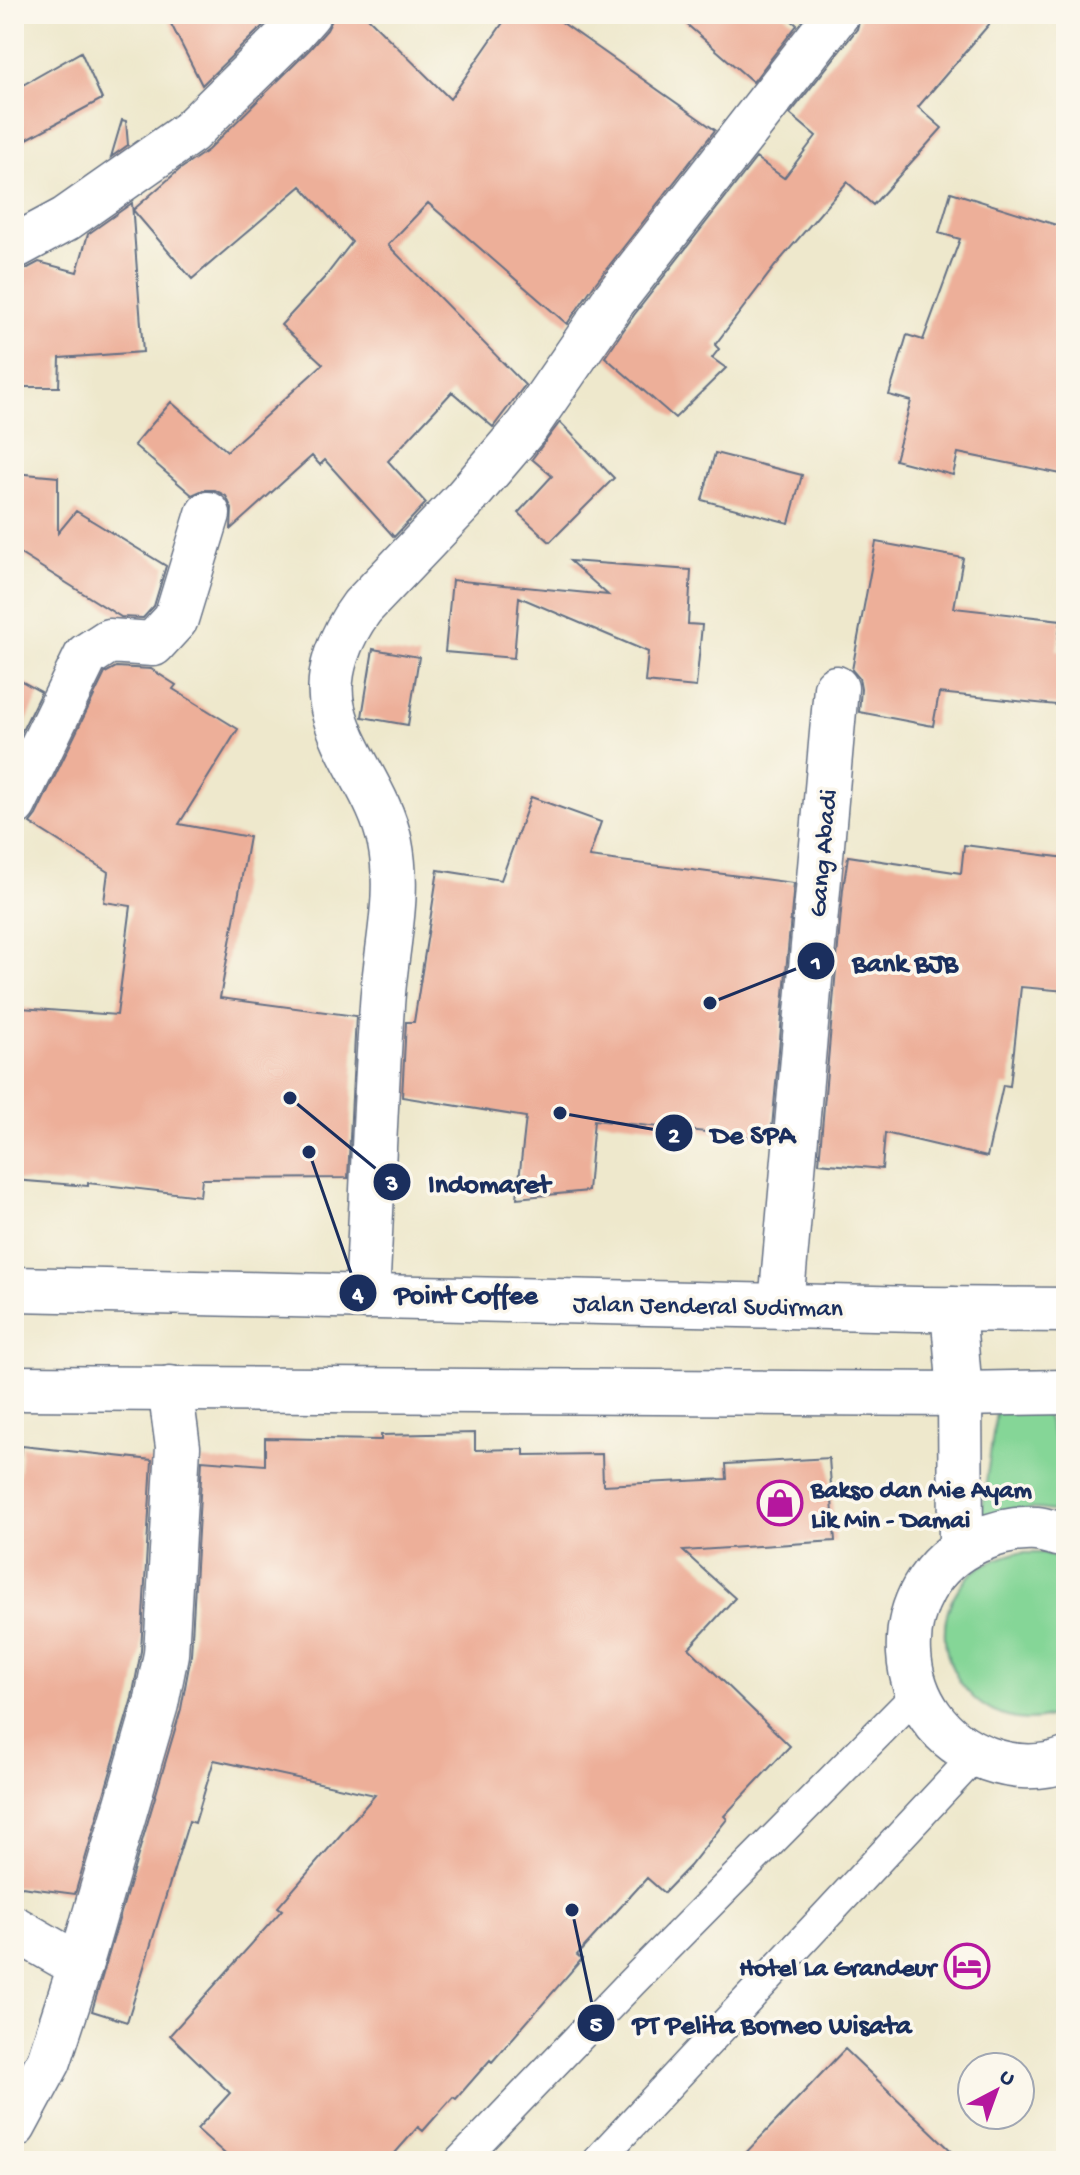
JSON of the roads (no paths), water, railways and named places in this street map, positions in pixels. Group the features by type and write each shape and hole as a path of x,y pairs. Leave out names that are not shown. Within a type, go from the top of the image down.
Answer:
{"main road":[{"path":"14,247 66,219 190,132 308,14"},
{"path":"367,1297 382,1002 391,931 393,876 390,844 377,801 351,753 333,708 334,662 349,625 362,607 464,500 527,426 614,300 837,14"},
{"path":"14,804 86,656 109,641 153,644 176,619 208,514"},
{"name":"Gang Abadi","path":"781,1305 836,688"},
{"name":"Jalan Jenderal Sudirman","path":"14,1289 1066,1311"},
{"path":"953,1309 960,1394 961,1548"},
{"path":"14,1388 960,1394 1066,1392"},
{"path":"14,2126 49,2061 80,1966 156,1704 166,1654 178,1447 170,1388"},
{"path":"1066,1536 1036,1529 997,1532 961,1548 931,1576 912,1613 907,1653 917,1694 941,1730 976,1755 1004,1765 1032,1767 1066,1760"},
{"path":"14,1928 80,1966"}],"lane":[{"path":"460,2161 917,1694"},
{"path":"597,2161 976,1755"}],"place":[{"name":"Bank BJB","path":"710,1003"},
{"name":"Indomaret","path":"290,1098"},
{"name":"De SPA","path":"560,1113"},
{"name":"Point Coffee","path":"309,1152"},
{"name":"Bakso dan Mie Ayam Lik Min - Damai","path":"780,1503"},
{"name":"PT Pelita Borneo Wisata","path":"572,1910"},
{"name":"Hotel La Grandeur","path":"967,1966"}]}
